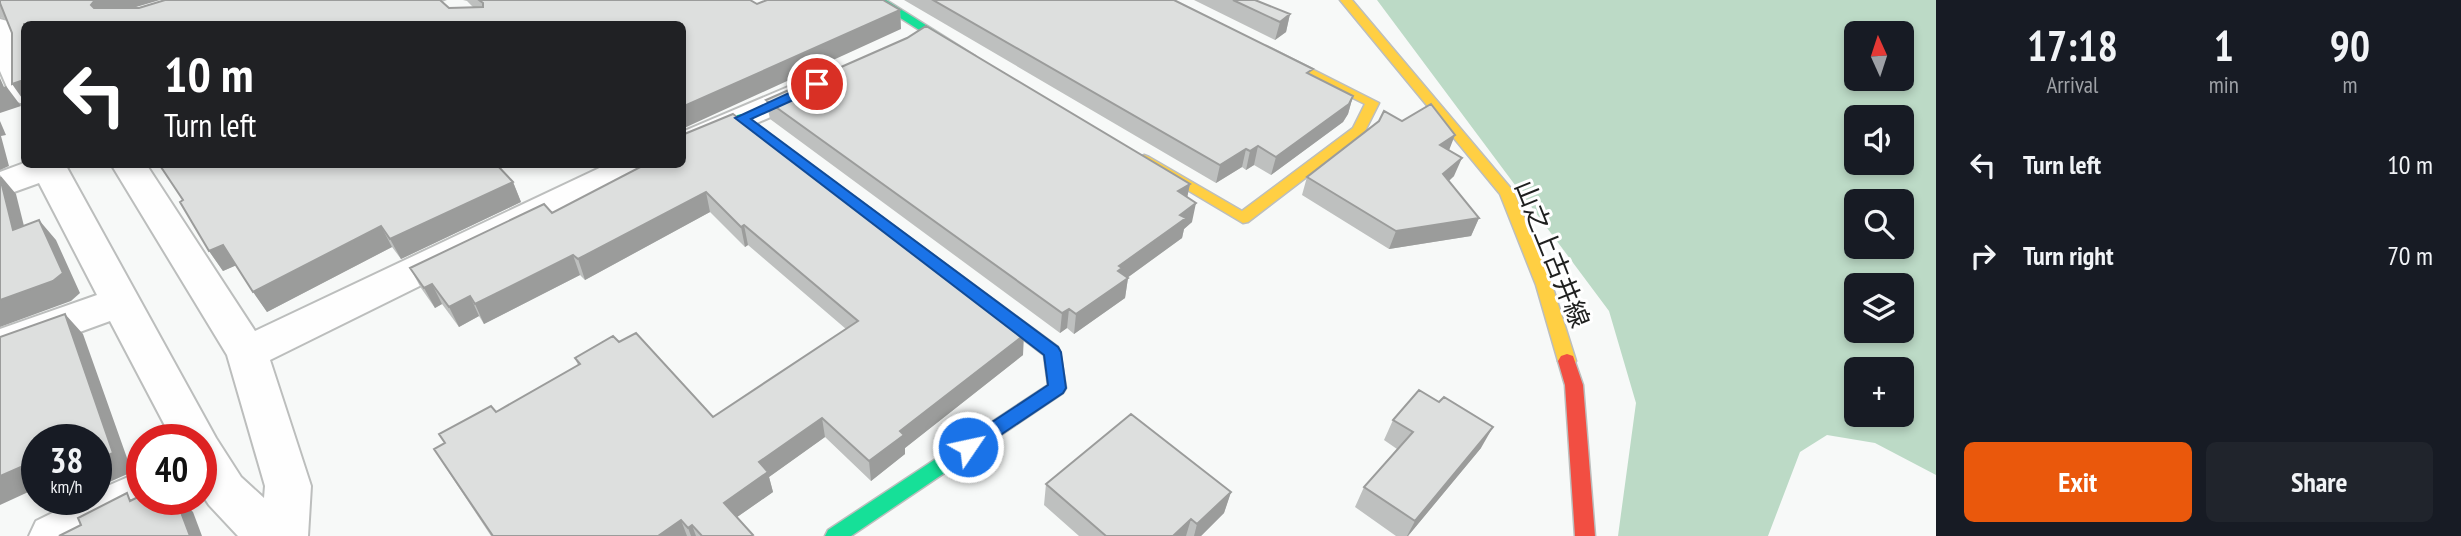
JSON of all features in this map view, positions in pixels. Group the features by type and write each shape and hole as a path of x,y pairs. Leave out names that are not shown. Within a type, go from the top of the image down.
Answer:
{"street":[{"path":"878,0 979,62"},
{"name":"山之上古井線","path":"1346,0 1507,192 1544,285 1574,385 1585,536"},
{"path":"0,28 21,85"},
{"path":"895,48 925,30"},
{"path":"1135,154 1243,218 1359,131 1372,103 1250,42"},
{"path":"686,143 842,73"},
{"path":"742,118 1052,352 1057,388 835,536"},
{"path":"0,185 43,168"},
{"path":"49,168 185,424"},
{"path":"131,168 247,353 288,486 284,536"},
{"path":"247,353 627,168"},
{"path":"0,345 119,302"},
{"path":"217,478 225,491 255,521 264,536"},
{"path":"53,536 126,499"}],"green space":[{"path":"1377,0 1936,0 1936,475 1875,443 1827,435 1800,452 1768,536 1618,536 1636,403 1609,311"}],"building":[{"path":"0,0 95,0 91,5 94,8 139,8 165,0 440,0 449,8 483,7 479,0 750,0 757,4 767,0 883,0 900,10 686,105 686,21 21,21 21,81 12,84 12,33"},
{"path":"933,0 1174,0 1313,69 1307,73 1353,96 1349,104 1276,157 1258,146 1250,151 1246,149 1220,165"},
{"path":"1233,0 1255,0 1290,14 1280,22"},
{"path":"926,26 1190,184 1178,191 1196,203 1180,215 1186,218 1119,266 1122,268 1118,271 1128,278 1076,314 1069,309 1062,313 766,100 907,38"},
{"path":"1431,104 1455,135 1440,145 1462,158 1443,174 1479,218 1396,231 1307,177 1379,121 1384,111 1402,121"},
{"path":"733,114 1024,335 900,431 904,435 869,461 822,418 759,462 768,472 724,503 753,535 751,536 702,536 692,525 688,528 681,520 658,536 493,536 434,449 445,443 439,434 491,406 496,412 580,364 575,358 613,336 619,342 636,333 713,417 858,321 744,225 741,227 706,192 578,259 573,255 475,304 470,296 449,307 432,284 424,288 410,268 544,204 552,213 638,168 686,168 686,133"},
{"path":"162,168 500,168 513,182 390,239 381,226 253,292 223,245 209,251 180,202 183,200"},
{"path":"0,177 13,230 39,220 63,273 53,281 0,300"},
{"path":"65,314 103,424 21,424 21,467 0,476 0,337"},
{"path":"1419,390 1439,402 1444,397 1493,427 1415,521 1364,487 1413,432 1393,420"},
{"path":"1131,414 1231,492 1197,524 1191,519 1173,536 1106,536 1046,484"},
{"path":"126,494 126,515 182,515 190,536 59,536 81,525 78,518 84,515 112,515 112,501"}],"traffic: fast":[{"path":"878,0 969,56"},
{"path":"742,118 1052,352 1057,388 835,536"}],"traffic: slow":[{"path":"1346,0 1507,192 1544,285 1567,361"},
{"path":"1144,160 1243,218 1359,130 1372,103 1266,50"}],"traffic: jam":[{"path":"1567,361 1574,385 1585,536"}],"route":[{"path":"817,84 742,118 1052,352 1057,388 968,447"}]}
